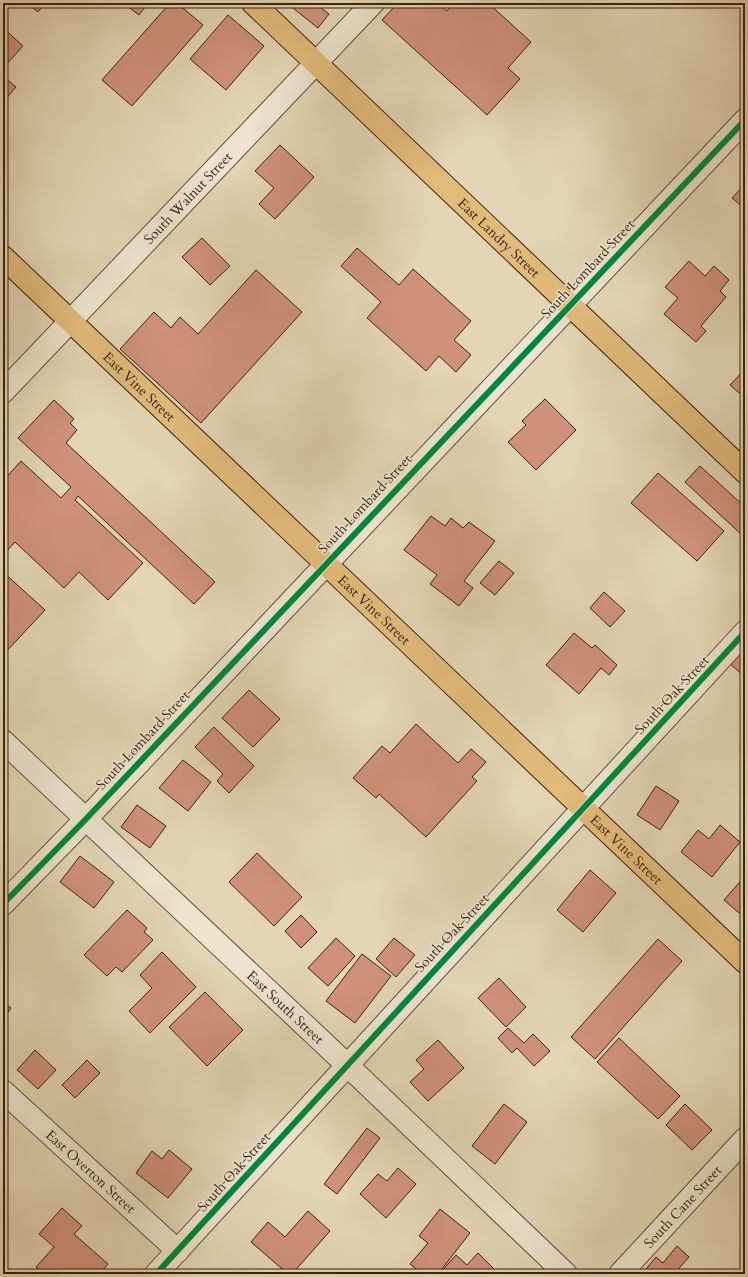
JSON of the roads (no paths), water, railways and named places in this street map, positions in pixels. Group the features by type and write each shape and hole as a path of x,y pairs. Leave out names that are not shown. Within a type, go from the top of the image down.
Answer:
{"highway":[{"name":"East Landry Street","path":"253,3 745,472"},
{"name":"East Vine Street","path":"3,257 745,962"}],"street":[{"name":"South Walnut Street","path":"3,392 373,3"},
{"name":"South Lombard Street","path":"3,904 86,819 745,120"},
{"name":"South Oak Street","path":"162,1272 178,1251 745,632"},
{"name":"East South Street","path":"3,741 566,1274"},
{"name":"East Overton Street","path":"3,1091 178,1251"},
{"name":"South Cane Street","path":"620,1274 745,1139"}]}
